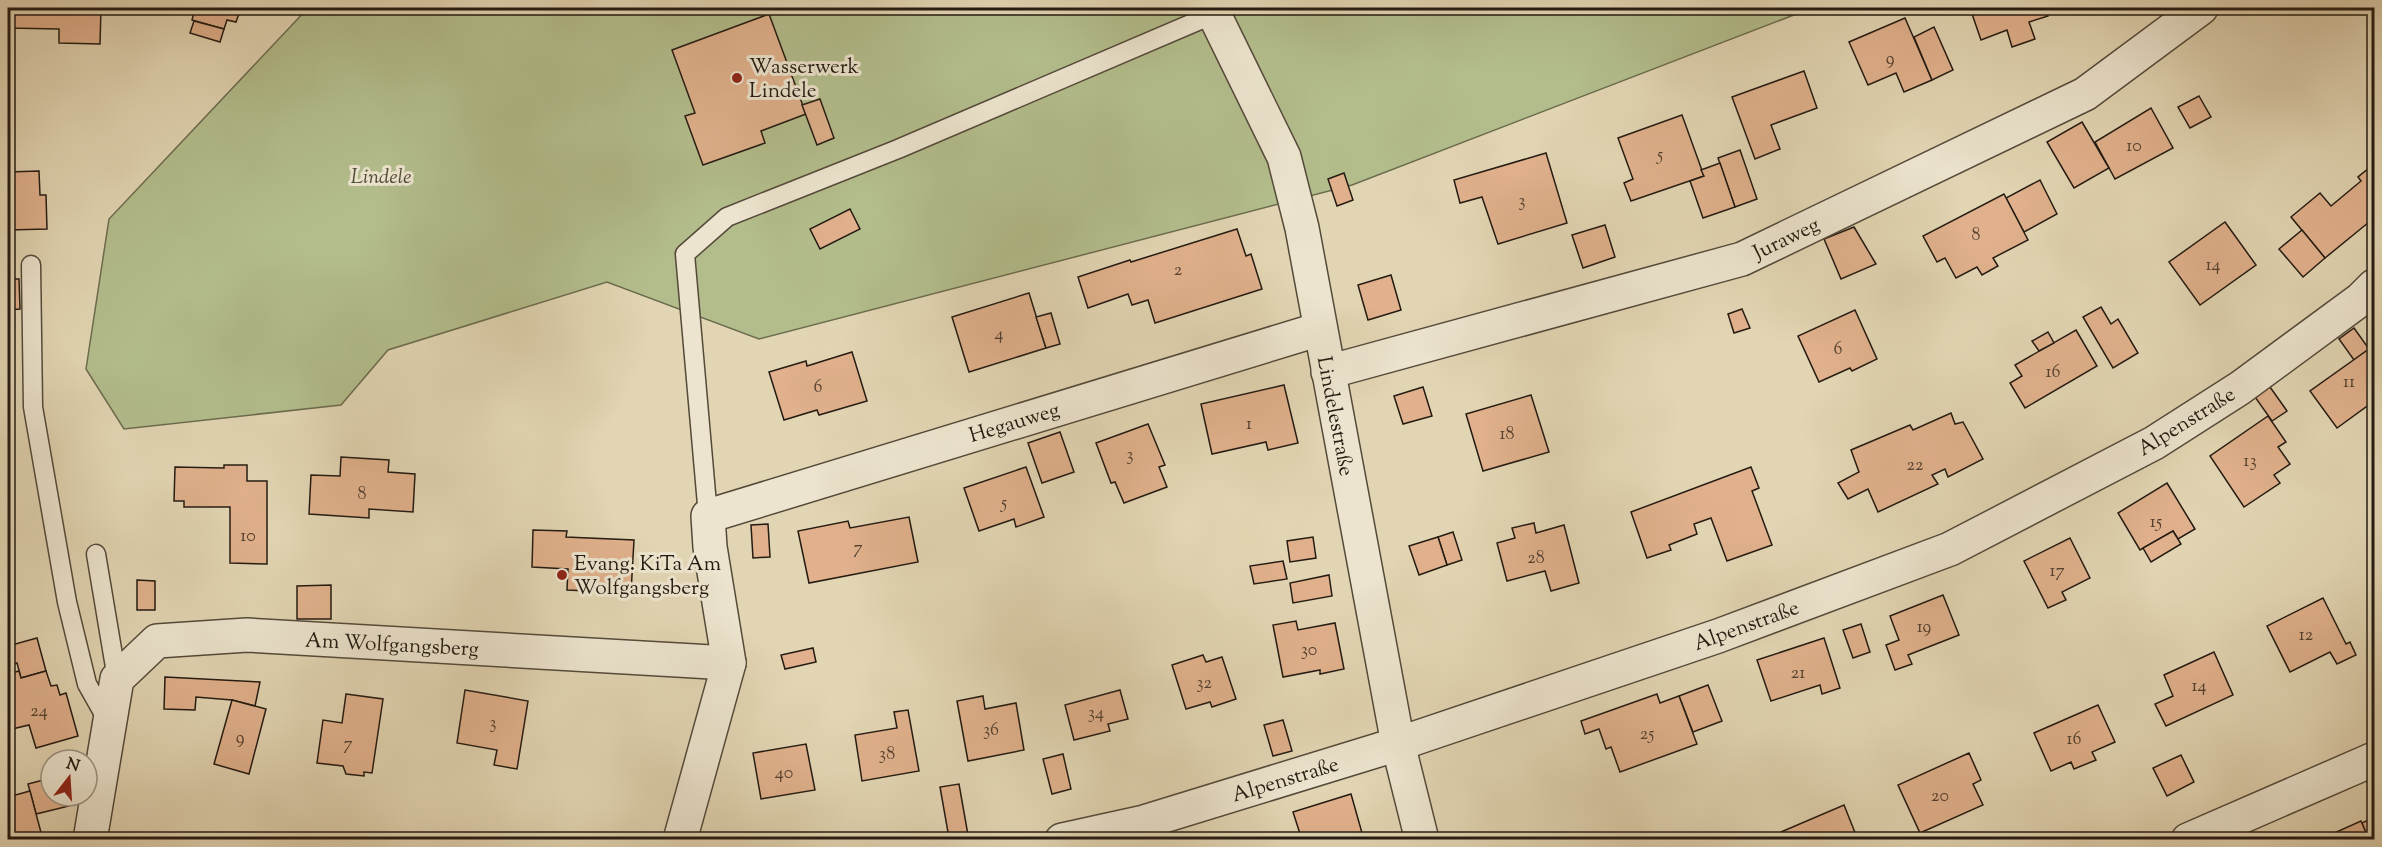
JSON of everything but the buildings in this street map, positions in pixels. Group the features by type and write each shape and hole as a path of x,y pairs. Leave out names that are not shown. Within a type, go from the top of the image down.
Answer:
{"street":[{"name":"Juraweg","path":"1328,372 1743,259 2085,94 2201,8"},
{"name":"Lindelestraße","path":"1211,11 1284,157 1302,228 1398,744 1422,840"},
{"name":"Alpenstraße","path":"1062,840 1144,822 1398,744 1718,636 1950,549 2154,443 2240,388 2361,299 2374,286"},
{"name":"Hegauweg","path":"708,516 1320,329"},
{"path":"680,840 729,663 710,547 708,516"},
{"name":"Am Wolfgangsberg","path":"117,679 157,641 247,635 729,663"},
{"path":"90,840 117,679"},
{"path":"2188,840 2374,759"}],"lane":[{"path":"708,516 685,254 727,217 897,150 1211,11"},
{"path":"31,265 33,407 67,602 87,684 110,725"},
{"path":"96,554 117,679"}],"green space":[{"name":"Lindele","path":"308,8 1812,8 1352,185 759,339 607,282 388,350 341,405 124,429 86,369 109,219"}],"place":[{"name":"Wasserwerk Lindele","path":"737,78"},
{"name":"Evang. KiTa Am Wolfgangsberg","path":"562,575"}]}
